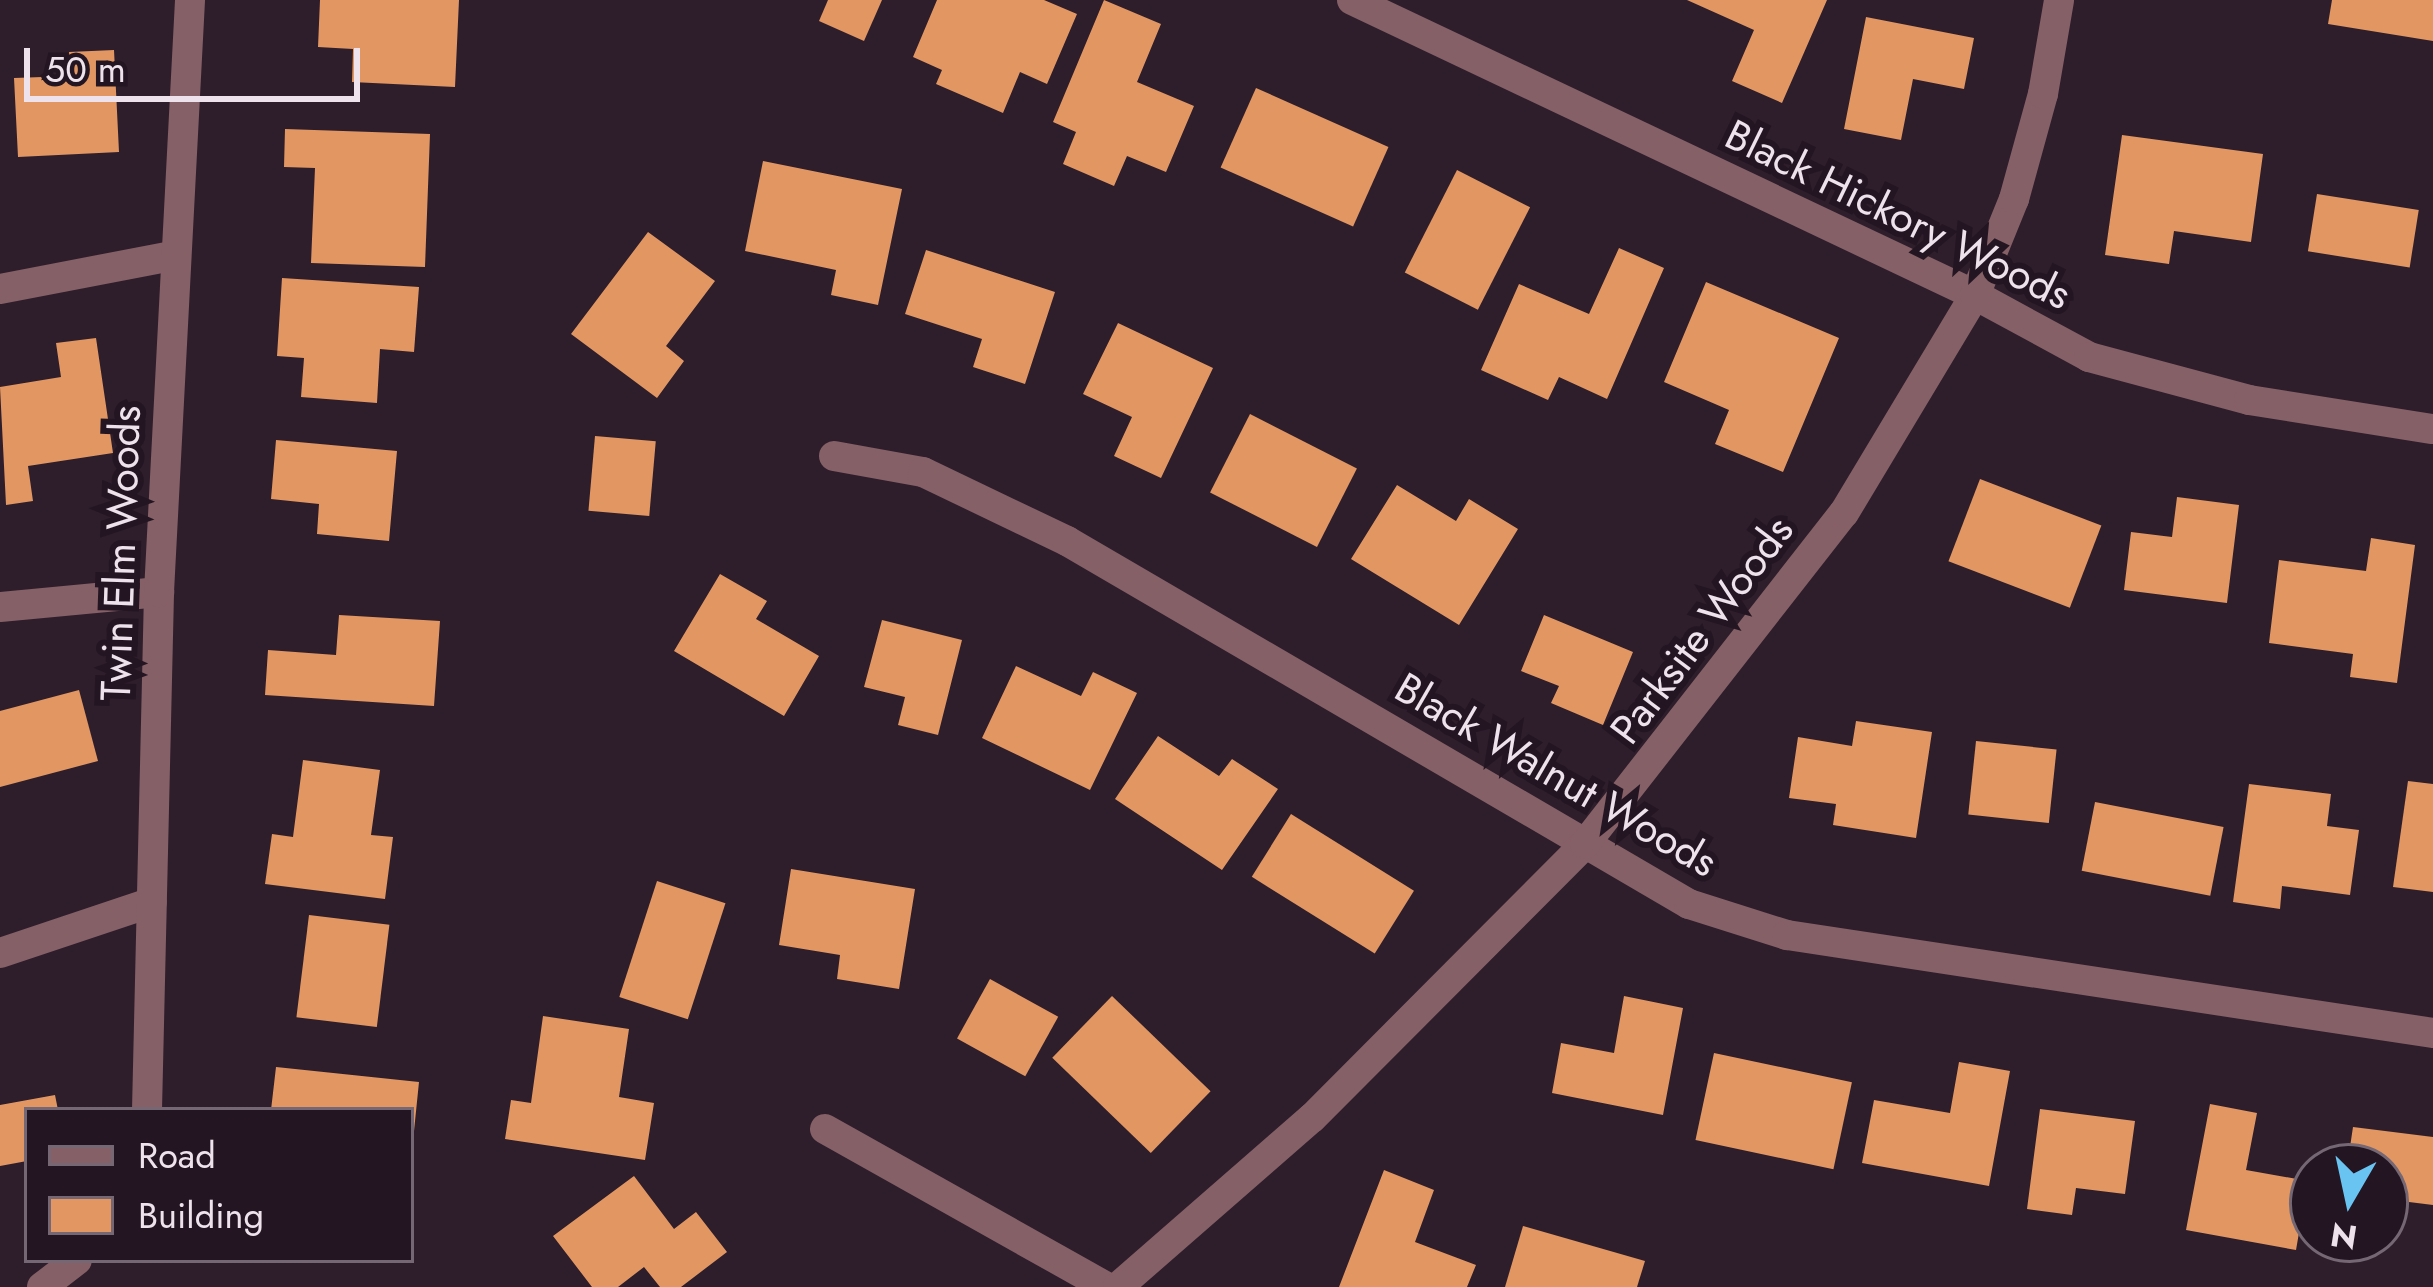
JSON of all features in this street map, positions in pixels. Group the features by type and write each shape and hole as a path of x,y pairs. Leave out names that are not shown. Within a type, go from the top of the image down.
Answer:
{"street":[{"name":"Twin Elm Woods","path":"147,1107 159,592 190,0"},
{"name":"Black Hickory Woods","path":"1352,0 1975,295 2089,357 2168,382 2433,429"},
{"name":"Parksite Woods","path":"1118,1287 1312,1118 1585,844 1844,512 1975,295 2014,199 2043,94 2060,0"},
{"path":"0,290 176,255"},
{"name":"Black Walnut Woods","path":"834,456 923,472 1067,541 1689,904 1787,935 2433,1033"},
{"path":"0,607 159,592"},
{"path":"0,953 152,902"},
{"path":"825,1130 1107,1287"},
{"path":"42,1287 73,1263"}],"building":[{"path":"320,0 459,0 455,87 352,82 353,49 318,47"},
{"path":"828,0 882,0 864,41 819,21"},
{"path":"937,0 1044,0 1077,14 1047,84 1020,72 1003,113 936,84 942,70 913,57"},
{"path":"1104,0 1161,24 1137,82 1194,106 1166,172 1127,156 1114,186 1063,164 1076,132 1053,122"},
{"path":"1687,0 1827,0 1782,103 1732,81 1754,30"},
{"path":"2332,0 2433,0 2433,41 2328,24"},
{"path":"1866,17 1974,38 1964,89 1913,79 1901,140 1844,129"},
{"path":"114,50 119,152 18,157 14,78 71,76 69,52"},
{"path":"1256,88 1388,147 1353,226 1221,167"},
{"path":"285,129 430,134 425,267 311,263 315,168 284,167"},
{"path":"2122,135 2263,154 2251,242 2174,231 2169,264 2105,255"},
{"path":"763,161 902,189 878,305 831,295 836,270 745,251"},
{"path":"1457,170 1530,207 1478,310 1405,272"},
{"path":"2317,194 2419,210 2410,267 2308,251"},
{"path":"648,232 715,281 666,346 684,361 657,398 571,334"},
{"path":"1619,248 1664,268 1607,399 1559,377 1548,400 1481,370 1519,284 1589,314"},
{"path":"926,250 1055,292 1025,384 973,367 982,339 905,314"},
{"path":"282,278 419,287 414,352 380,349 377,403 301,397 304,358 277,356"},
{"path":"1706,282 1839,338 1783,472 1715,444 1729,410 1664,382"},
{"path":"1118,323 1213,368 1161,478 1114,456 1132,417 1083,394"},
{"path":"96,338 113,453 28,466 33,501 6,505 0,387 61,377 56,343"},
{"path":"1250,414 1357,468 1317,547 1210,492"},
{"path":"595,436 656,441 649,516 588,511"},
{"path":"276,440 397,451 389,541 317,534 319,504 271,499"},
{"path":"1980,479 2101,526 2070,608 1948,561"},
{"path":"1397,485 1456,521 1469,499 1518,529 1459,625 1351,559"},
{"path":"2177,497 2239,505 2227,603 2124,590 2131,532 2172,537"},
{"path":"2371,538 2415,545 2397,683 2350,677 2353,654 2269,643 2279,560 2366,571"},
{"path":"720,574 767,601 756,619 819,656 784,716 674,651"},
{"path":"339,615 440,621 434,706 265,695 268,650 336,655"},
{"path":"1544,615 1633,652 1603,725 1551,703 1559,686 1521,671"},
{"path":"882,620 962,640 938,735 898,725 905,697 864,687"},
{"path":"1016,666 1081,696 1093,672 1137,693 1090,790 982,738"},
{"path":"79,690 98,761 0,787 0,711"},
{"path":"1856,721 1932,732 1916,838 1833,825 1836,804 1789,798 1798,737 1852,746"},
{"path":"1158,736 1219,776 1232,759 1278,789 1222,870 1115,799"},
{"path":"1976,741 2057,749 2049,823 1968,815"},
{"path":"303,760 380,770 371,835 393,837 385,899 265,884 272,834 293,837"},
{"path":"2408,781 2433,784 2433,892 2393,887"},
{"path":"2249,784 2331,794 2327,826 2359,830 2350,895 2282,886 2280,909 2233,902"},
{"path":"2095,802 2224,827 2210,896 2082,871"},
{"path":"1291,814 1414,891 1375,954 1252,877"},
{"path":"791,869 915,889 899,989 837,979 840,955 779,945"},
{"path":"657,881 725,903 688,1019 619,997"},
{"path":"309,915 389,925 377,1027 296,1017"},
{"path":"990,979 1058,1017 1025,1076 957,1038"},
{"path":"1112,996 1211,1091 1151,1153 1052,1058"},
{"path":"1624,996 1683,1008 1663,1115 1552,1093 1561,1043 1614,1053"},
{"path":"543,1016 629,1029 619,1097 654,1103 645,1160 505,1139 511,1100 531,1103"},
{"path":"1714,1053 1852,1082 1833,1169 1695,1140"},
{"path":"1959,1062 2010,1071 1989,1186 1862,1163 1874,1100 1950,1113"},
{"path":"276,1067 419,1082 414,1131 414,1107 271,1107"},
{"path":"55,1095 57,1107 24,1107 24,1162 0,1166 0,1105"},
{"path":"2210,1104 2257,1113 2246,1170 2289,1178 2289,1249 2186,1230"},
{"path":"2040,1109 2135,1121 2125,1194 2076,1188 2072,1215 2027,1209"},
{"path":"2353,1127 2433,1137 2433,1205 2409,1202 2409,1143 2351,1143"},
{"path":"1384,1170 1434,1190 1415,1242 1476,1265 1467,1287 1339,1287"},
{"path":"634,1176 674,1229 696,1212 727,1252 681,1287 660,1287 644,1267 618,1287 592,1287 553,1236"},
{"path":"1523,1226 1645,1261 1637,1287 1505,1287"}]}
